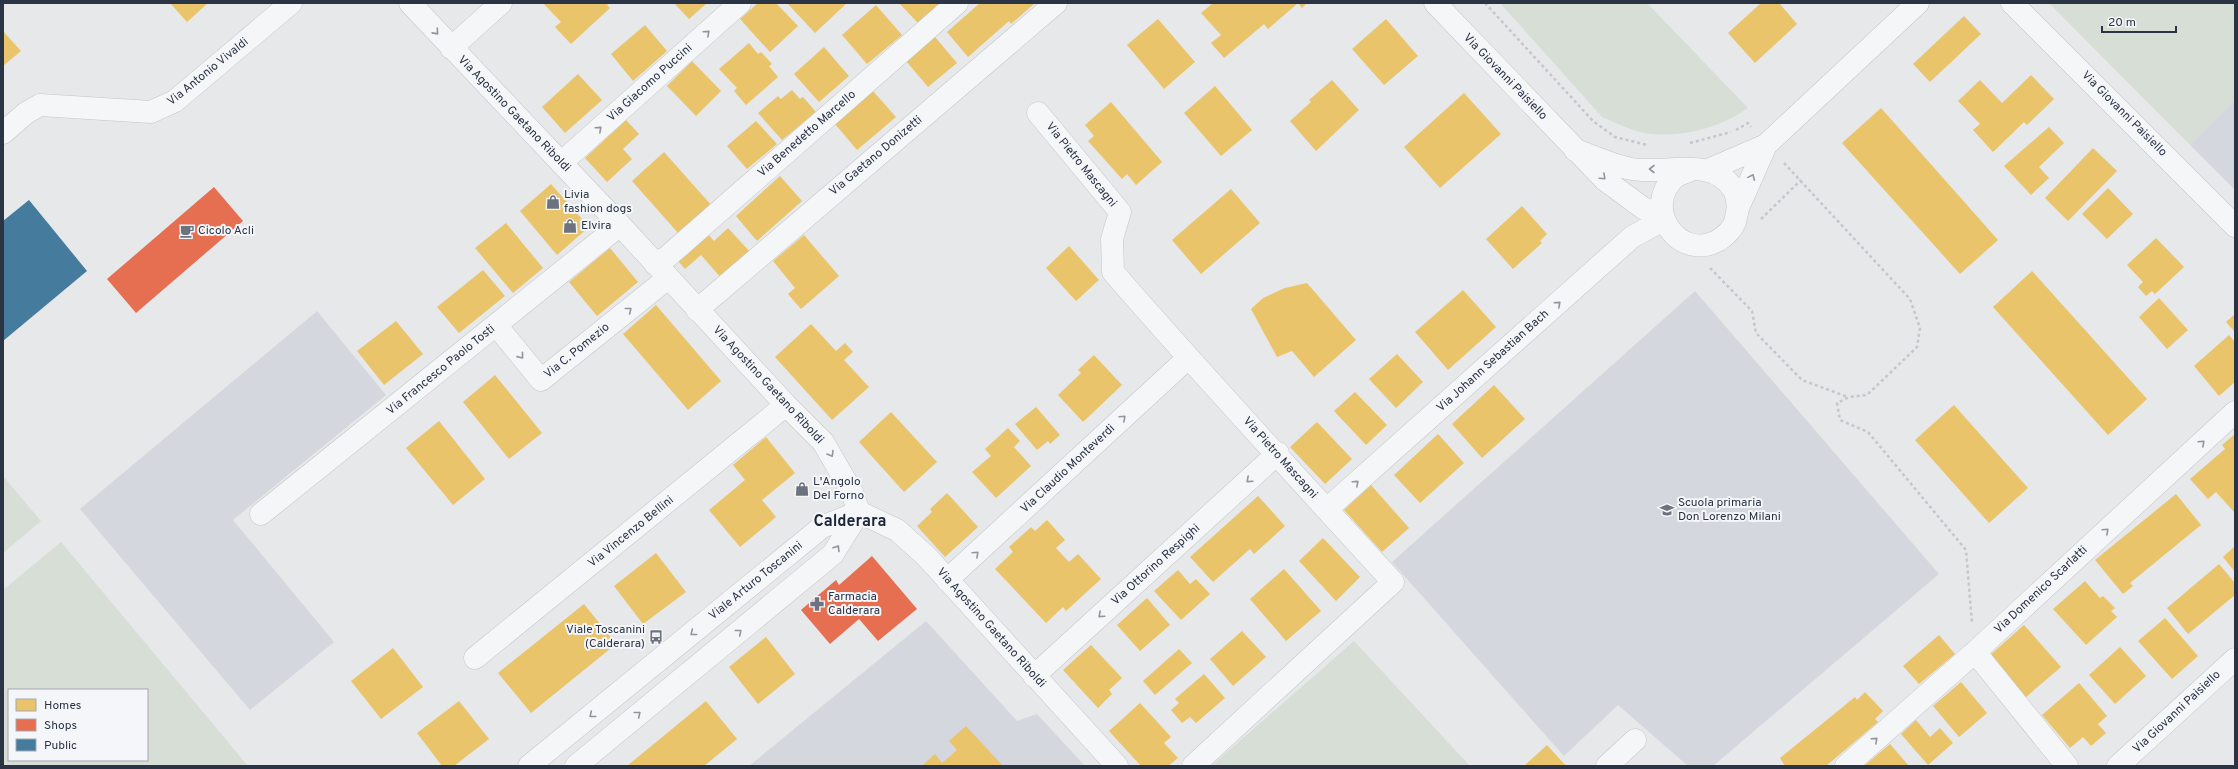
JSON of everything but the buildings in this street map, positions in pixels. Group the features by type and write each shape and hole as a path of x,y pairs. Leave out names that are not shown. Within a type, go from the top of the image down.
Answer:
{"street":[{"name":"Via Antonio Vivaldi","path":"3,133 26,113 40,105 151,112 165,107 178,99 291,3"},
{"name":"Via Agostino Gaetano Riboldi","path":"410,3 451,48 565,159 661,271 786,405 823,442 852,492 860,512 897,530 926,556 1117,766"},
{"path":"451,48 501,3"},
{"name":"Via Giacomo Puccini","path":"565,159 740,3"},
{"name":"Via Benedetto Marcello","path":"661,271 667,257 957,3"},
{"name":"Via Gaetano Donizetti","path":"697,310 1056,3"},
{"name":"Via Giovanni Paisiello","path":"1435,3 1605,180 1643,208 1662,218"},
{"name":"Via Giovanni Paisiello","path":"1738,208 1766,146 1918,3"},
{"name":"Via Giovanni Paisiello","path":"2012,3 2235,226"},
{"name":"Via Pietro Mascagni","path":"1038,113 1120,212 1112,239 1112,272 1188,358 1278,453 1393,582 1193,766"},
{"name":"Via Giovanni Paisiello","path":"1575,150 1632,169 1700,170 1766,146"},
{"path":"1700,170 1724,177 1734,191 1738,208 1734,224 1725,236 1712,244 1697,246 1682,242 1670,233 1662,218 1661,205 1664,190 1675,177 1700,170"},
{"name":"Via Johann Sebastian Bach","path":"1327,509 1632,237 1662,218"},
{"name":"Via Francesco Paolo Tosti","path":"261,514 620,224"},
{"name":"Via C. Pomezio","path":"496,325 541,380 661,271"},
{"name":"Via Claudio Monteverdi","path":"947,580 1188,358"},
{"name":"Via Vincenzo Bellini","path":"475,658 786,405"},
{"name":"Via Domenico Scarlatti","path":"1846,766 1974,652 2235,412"},
{"name":"Via Ottorino Respighi","path":"1034,676 1278,453"},
{"path":"576,766 833,554 860,512"},
{"name":"Viale Arturo Toscanini","path":"529,766 822,527 860,512"},
{"path":"1974,652 2067,766"},
{"name":"Via Giovanni Paisiello","path":"2118,766 2235,659"},
{"path":"1607,766 1635,740"}],"path":[{"path":"1485,3 1593,121 1615,137 1653,146"},
{"path":"1689,143 1733,132 1748,123 1766,146 1801,180 1910,299 1920,328 1917,347 1867,395 1849,397 1837,403 1840,420 1868,432 1966,550 1974,652"},
{"path":"1709,267 1752,311 1756,333 1802,380 1849,397"}],"shaded area":[{"path":"1500,3 1647,3 1748,108 1737,115 1714,125 1677,134 1652,134 1633,130 1620,125 1602,117"},
{"path":"2049,3 2235,3 2235,100 2190,145"},
{"path":"2235,100 2235,190 2190,145"},
{"name":"Scuola primaria Don Lorenzo Milani","path":"1695,291 1939,574 1713,766 1688,766 1618,705 1564,756 1392,562"},
{"path":"317,311 386,395 233,520 334,642 250,710 80,509"},
{"path":"3,476 41,521 3,553"},
{"path":"61,542 248,766 3,766 3,590"},
{"path":"926,621 1017,721 1037,714 1085,766 749,766"},
{"path":"1354,641 1470,766 1211,766"}],"place":[{"name":"Livia fashion dogs","path":"553,202"},
{"name":"Elvira","path":"570,226"},
{"name":"Cicolo Acli","path":"187,231"},
{"name":"L'Angolo Del Forno","path":"802,489"},
{"name":"Scuola primaria Don Lorenzo Milani","path":"1667,510"},
{"name":"Farmacia Calderara","path":"817,604"},
{"name":"Viale Toscanini (Calderara)","path":"656,637"}],"district":[{"name":"Calderara","path":"850,522"}]}
